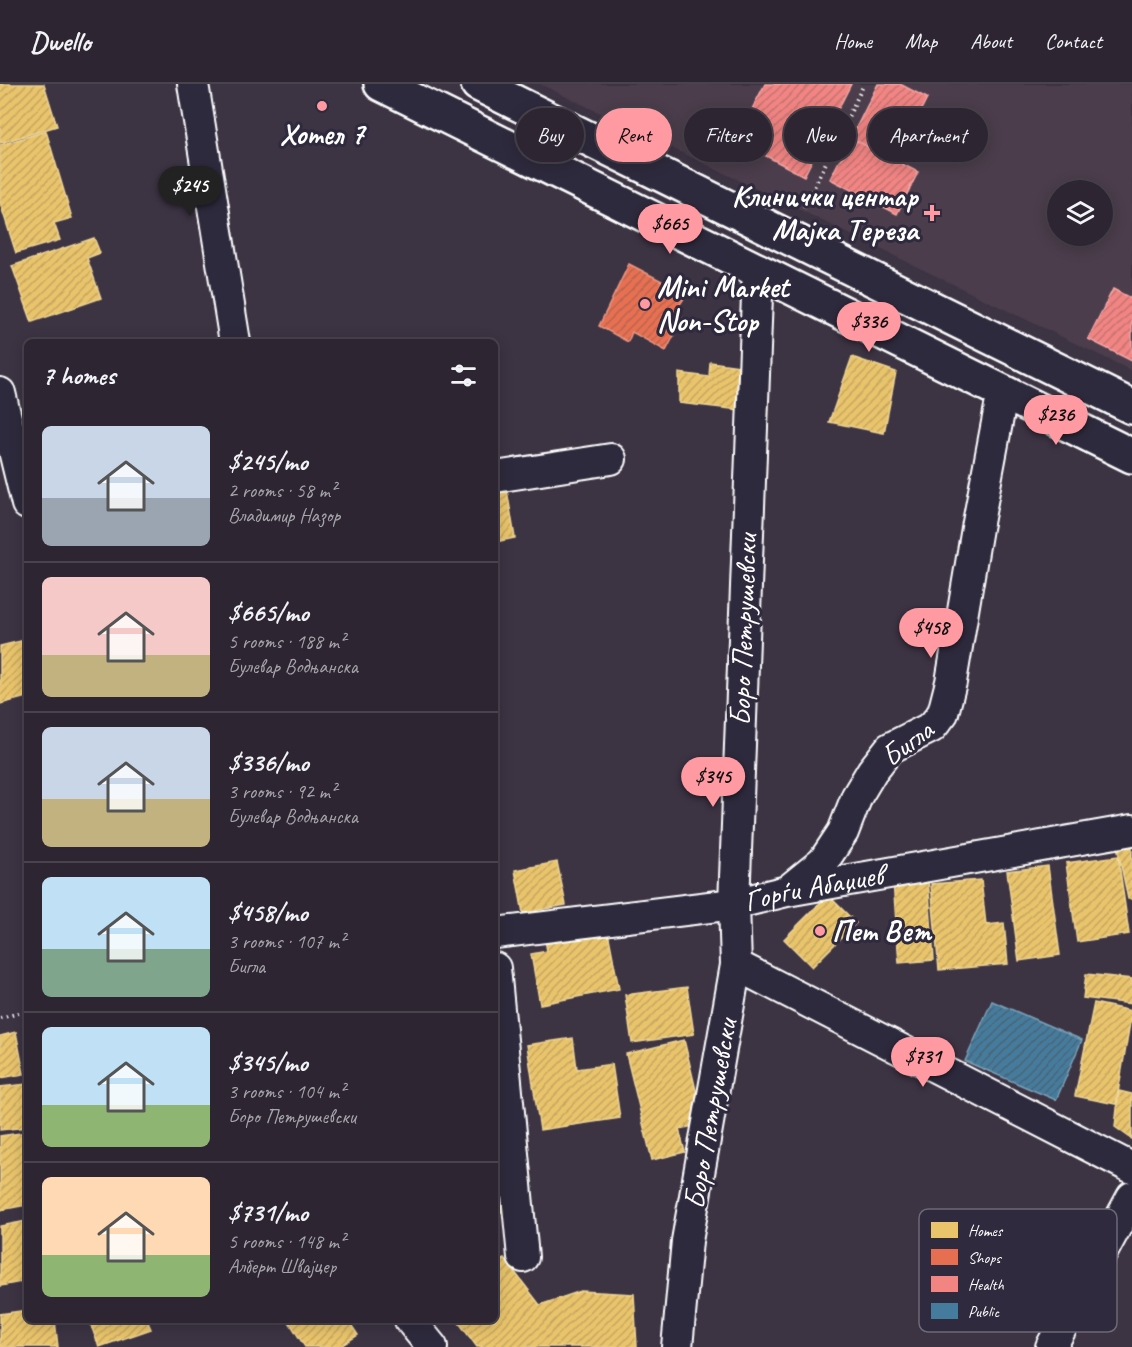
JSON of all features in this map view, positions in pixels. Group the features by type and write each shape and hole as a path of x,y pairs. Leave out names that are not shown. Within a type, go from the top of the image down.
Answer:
{"street":[{"path":"193,84 235,339"},
{"path":"381,84 1132,456"},
{"path":"478,84 1132,407"},
{"name":"Боро Петрушевски","path":"677,1347 687,1241 736,965 734,904 758,269"},
{"name":"Бигла","path":"787,891 823,862 843,832 872,771 890,748 932,727 943,713 1003,391"},
{"path":"0,393 24,492"},
{"path":"498,477 611,459"},
{"name":"Ѓорѓи Абаџиев","path":"498,933 734,904 787,891 1132,830"},
{"path":"736,965 1132,1168"},
{"path":"498,1000 522,1257"},
{"path":"1117,1225 1132,1197"},
{"path":"413,1323 432,1347"},
{"path":"1051,1347 1059,1332"}],"path":[{"path":"799,219 864,84"},
{"path":"0,1018 24,1012"}],"shaded area":[{"name":"Клинички центар Мајка Тереза","path":"540,84 1132,84 1132,371 701,162 772,162 772,108 684,108 684,154 672,148 672,108 596,108 596,111"}],"building: Homes":[{"path":"0,84 44,84 57,126 0,143"},
{"path":"46,131 72,218 54,223 60,240 16,253 0,203 0,145"},
{"path":"94,238 100,253 87,258 101,298 32,322 12,266"},
{"path":"852,357 896,372 884,433 829,422"},
{"path":"710,362 739,366 740,410 679,403 679,373 709,377"},
{"path":"507,490 515,538 498,541 498,492"},
{"path":"24,640 24,698 0,704 0,646"},
{"path":"1132,838 1132,899 1128,899 1116,841"},
{"path":"1118,856 1129,934 1077,942 1066,863"},
{"path":"557,862 566,905 523,913 515,870"},
{"path":"1048,866 1060,955 1019,961 1007,871"},
{"path":"928,879 934,960 899,963 893,881"},
{"path":"981,880 986,925 1004,923 1008,964 939,970 931,884"},
{"name":"Пет Вет","path":"828,895 856,923 812,967 784,939"},
{"path":"606,922 619,989 540,1004 531,954 547,951 544,934"},
{"path":"1086,974 1132,979 1132,1004 1083,998"},
{"path":"687,987 694,1034 632,1043 625,995"},
{"path":"1094,1003 1132,1011 1116,1104 1075,1096"},
{"path":"16,1032 24,1074 0,1078 0,1036"},
{"path":"573,1038 577,1069 612,1064 620,1118 540,1130 527,1045"},
{"path":"684,1040 704,1124 679,1129 685,1152 652,1160 626,1054"},
{"path":"24,1084 24,1127 0,1130 0,1087"},
{"path":"1119,1091 1132,1094 1132,1139 1115,1127"},
{"path":"24,1132 24,1206 0,1210 0,1136"},
{"path":"503,1171 513,1208 498,1213 498,1172"},
{"path":"24,1222 24,1282 0,1286 0,1226"},
{"path":"504,1258 540,1305 581,1291 634,1294 637,1347 477,1347 459,1323 498,1323 498,1261"},
{"path":"24,1310 24,1323 55,1323 58,1347 0,1347 0,1314"},
{"path":"90,1323 148,1323 151,1329 99,1347"},
{"path":"290,1323 350,1323 358,1335 339,1347 305,1347"}],"building: Shops":[{"name":"Mini Market Non-Stop","path":"629,264 687,294 674,313 683,318 666,351 632,332 628,342 599,326"}],"building: Health":[{"path":"765,84 851,84 839,108 784,108 784,162 811,162 804,176 772,159 772,108 753,108"},
{"path":"878,84 900,84 927,98 922,108 868,108 868,147 856,141 856,128"},
{"path":"856,141 868,147 868,162 898,162 918,172 897,214 830,179 839,162 856,162"},
{"path":"1113,289 1132,299 1132,361 1088,339"}],"building: Public":[{"path":"992,1001 1082,1040 1056,1100 965,1061"}],"place":[{"name":"Хотел 7","path":"322,106"},
{"name":"Клинички центар Мајка Тереза","path":"932,213"},
{"name":"Mini Market Non-Stop","path":"645,304"},
{"name":"Пет Вет","path":"820,931"}]}
